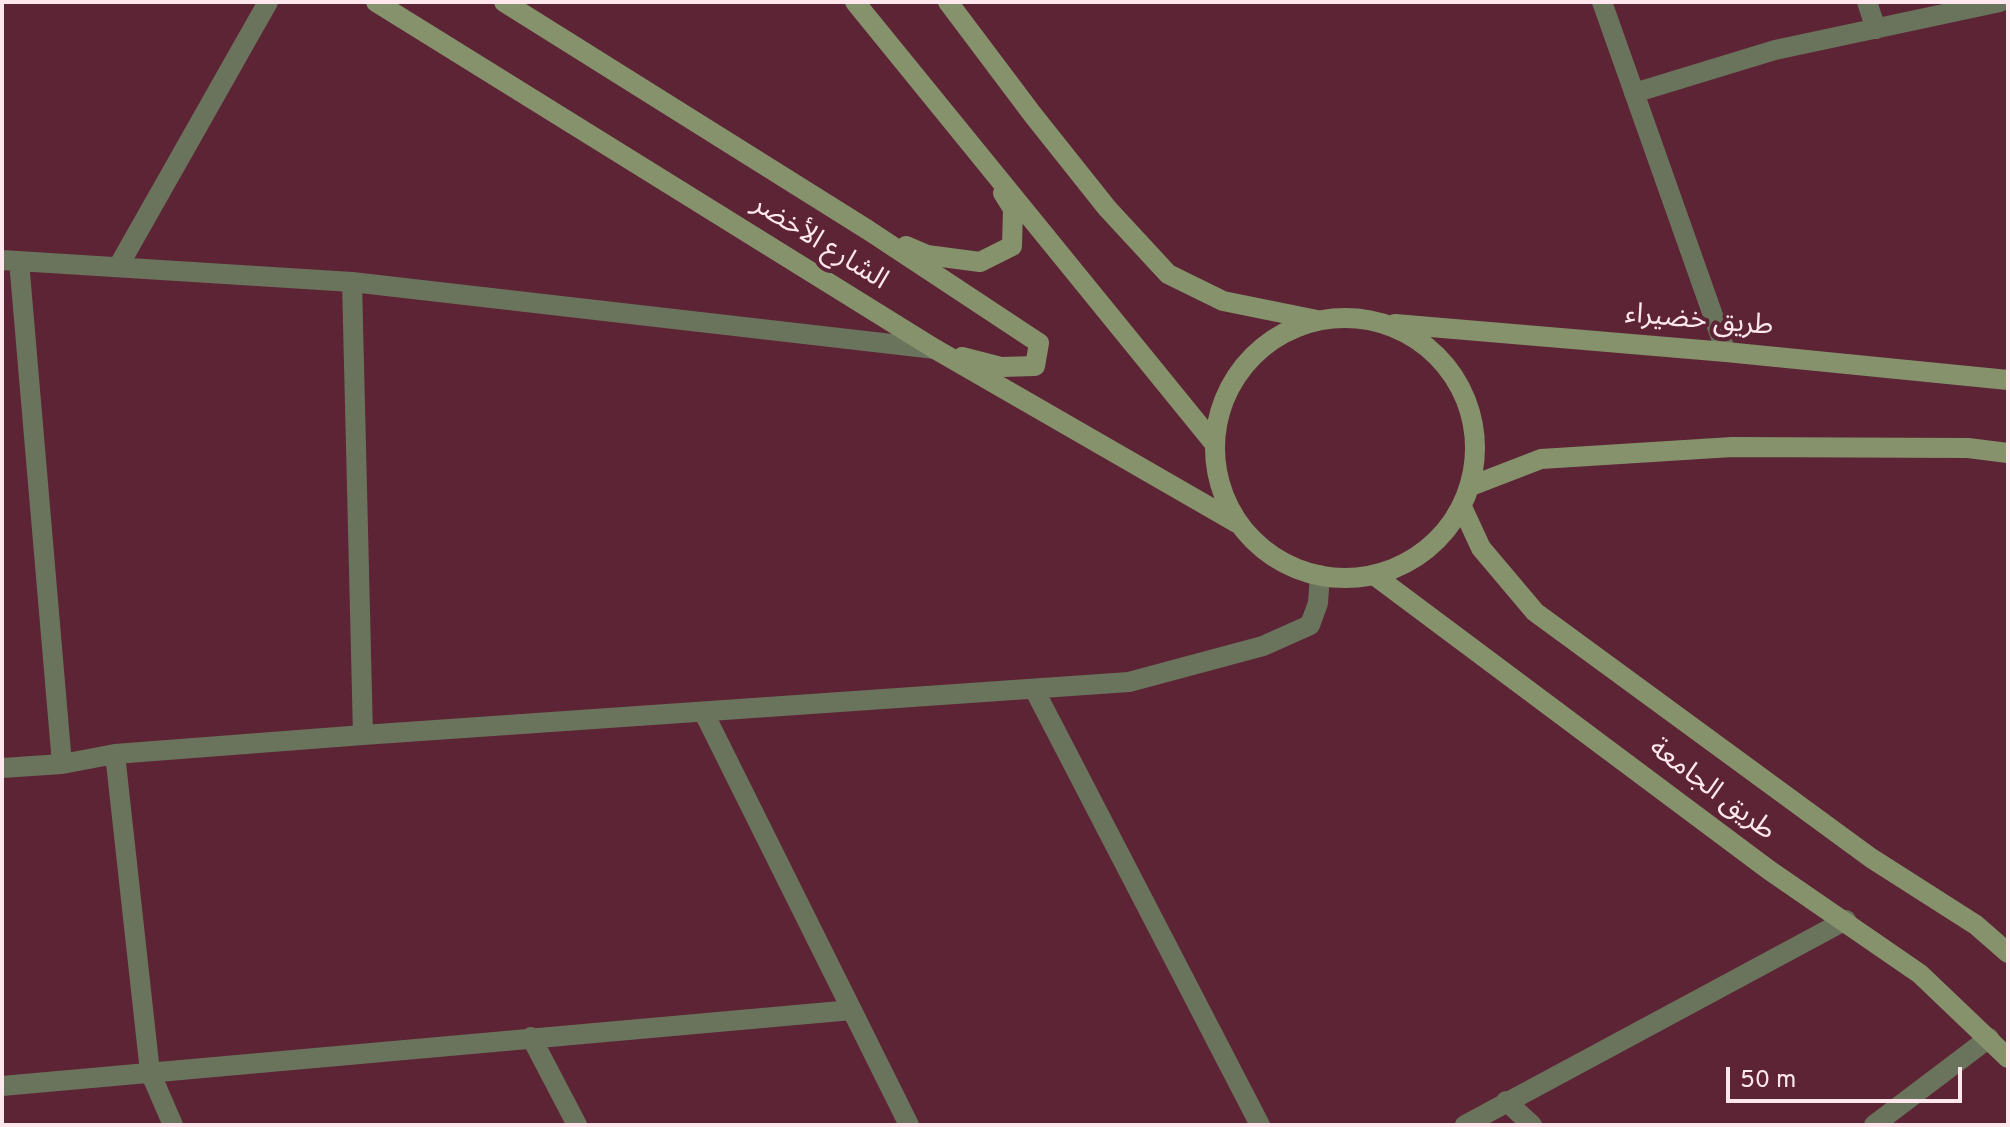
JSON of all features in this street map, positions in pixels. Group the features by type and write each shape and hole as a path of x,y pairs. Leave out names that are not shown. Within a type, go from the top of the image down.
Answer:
{"main road":[{"name":"الشارع الأخضر","path":"376,2 935,349 1237,523"},
{"name":"الشارع الأخضر","path":"504,2 868,230"},
{"path":"855,2 1213,442"},
{"path":"948,2 1098,196 1168,274 1223,301 1317,320 1351,317 1385,323 1422,342 1451,370 1469,406 1476,446 1471,486 1462,507 1439,539 1409,562 1374,575 1337,579 1301,572 1269,554 1237,523 1219,484 1213,442 1222,400 1244,364 1277,336 1317,320"},
{"path":"868,230 927,255 980,262 1012,246 1013,209 985,162"},
{"path":"868,230 1039,343 1035,366 1001,367 935,349"},
{"name":"طريق خضيراء","path":"1385,323 2008,380"},
{"path":"1471,486 1541,459 1718,448 1968,448 2008,453"},
{"name":"طريق الجامعة","path":"1462,507 1481,548 1535,612 1871,858 1976,925 2008,953"},
{"name":"طريق الجامعة","path":"1374,575 1769,870 1846,920 1920,974 2008,1058"}],"street":[{"path":"118,267 268,2"},
{"path":"1602,2 1726,352"},
{"path":"1867,2 1876,29"},
{"path":"1634,93 1775,50 2000,2"},
{"path":"62,764 11,261 352,282 935,349"},
{"path":"352,282 363,735"},
{"path":"2,768 62,764 115,754 363,735 1129,682 1263,646 1310,625 1318,603 1320,575"},
{"path":"1034,689 1260,1125"},
{"path":"704,713 909,1125"},
{"path":"115,754 150,1072 173,1125"},
{"path":"1465,1125 1846,920"},
{"path":"2,1086 852,1010"},
{"path":"531,1037 577,1125"},
{"path":"1874,1125 1989,1038"},
{"path":"1506,1101 1532,1125"}]}
